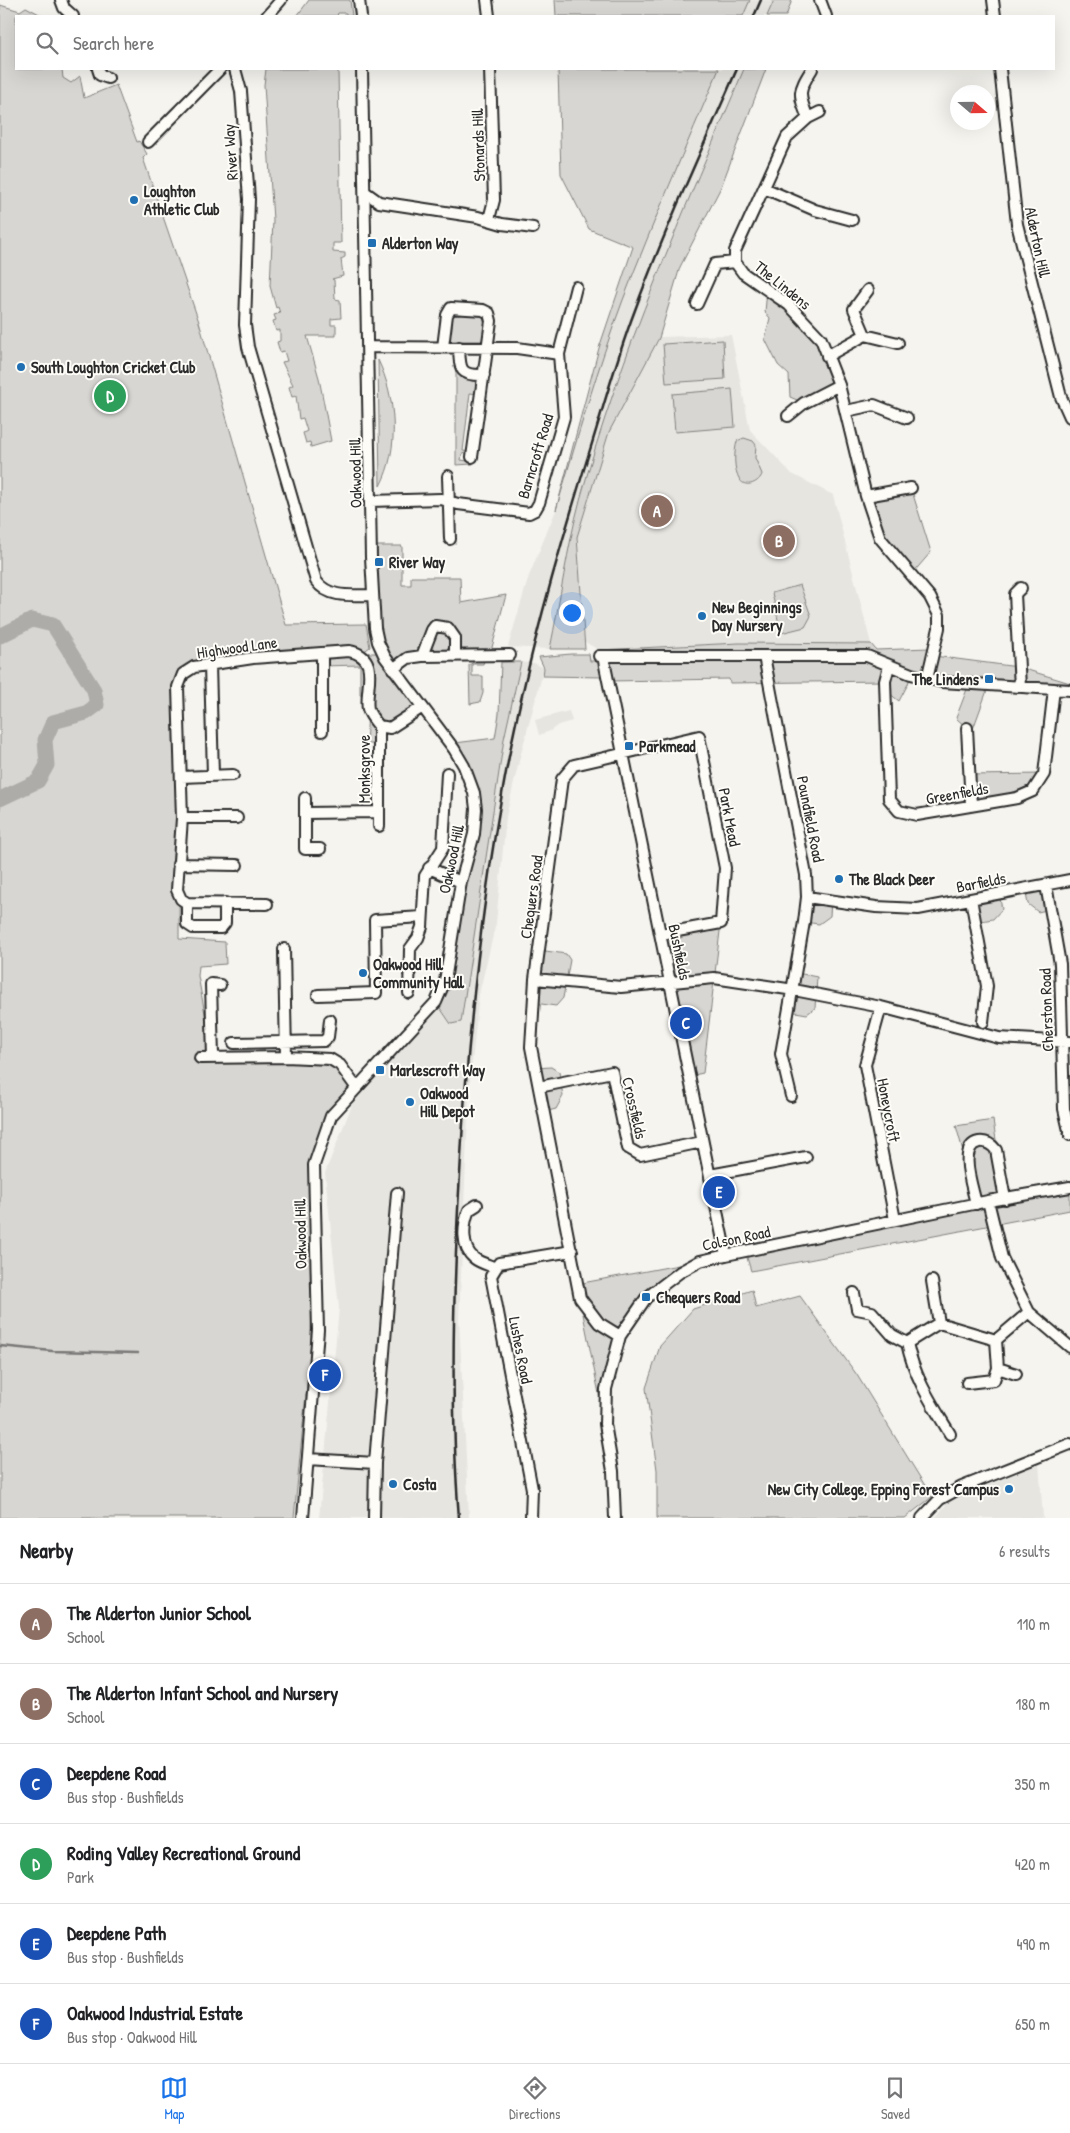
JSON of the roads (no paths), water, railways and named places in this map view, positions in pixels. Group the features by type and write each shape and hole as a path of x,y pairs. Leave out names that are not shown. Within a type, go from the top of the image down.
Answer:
{"street":[{"path":"61,0 64,8 72,15"},
{"path":"269,15 281,0"},
{"path":"359,0 361,15"},
{"path":"487,0 489,15"},
{"path":"820,0 826,15"},
{"path":"993,0 994,15"},
{"path":"98,70 100,75 108,78"},
{"path":"148,142 219,70"},
{"name":"River Way","path":"235,70 241,91 248,199 246,325 248,347 316,581 321,588 332,593 373,595"},
{"name":"Oakwood Hill","path":"303,1518 318,1330 314,1165 331,1116 436,1002 445,981 461,882 474,834 476,809 474,793 464,766 393,669 378,642 373,595 370,501 362,70"},
{"name":"Stonards Hill","path":"489,219 494,200 490,70"},
{"path":"808,118 800,100 800,88 811,70"},
{"name":"Alderton Hill","path":"1000,70 1017,224 1061,398 1070,417"},
{"name":"The Lindens","path":"820,112 808,118 787,137 734,251 735,262 743,273 789,305 820,339 839,385 866,496 880,538 930,597 938,615 939,628 927,679"},
{"path":"764,188 815,210 852,220"},
{"path":"365,192 379,202 489,219 502,224 533,228"},
{"name":"The Lindens","path":"697,304 715,264 735,262"},
{"path":"368,347 517,348 559,354 576,287"},
{"path":"865,335 854,309 868,290"},
{"path":"443,348 447,314 451,308 483,310 489,314 491,321 472,457"},
{"path":"827,356 865,335 898,343"},
{"path":"460,347 460,365 462,370 472,375 484,375"},
{"name":"Barncroft Road","path":"448,501 529,513 535,510 539,503 564,417 559,354"},
{"path":"788,416 804,403 839,385"},
{"path":"846,411 874,404 907,418"},
{"path":"448,476 450,540"},
{"path":"866,496 912,488"},
{"path":"370,501 441,499 448,501"},
{"path":"1020,588 1015,594 1020,687"},
{"path":"422,656 435,626 448,628 455,638 455,656"},
{"name":"Highwood Lane","path":"225,903 225,923 221,928 193,928 187,924 187,903 181,899 177,890 178,864 181,855 182,818 178,687 183,674 194,667 253,658 356,652 367,663 370,673 368,709 379,726"},
{"path":"322,653 322,731"},
{"path":"393,669 408,658 422,656 510,655"},
{"name":"Bushfields","path":"726,1255 623,753 600,656 764,656"},
{"path":"764,656 867,656 889,666 942,682 1070,690"},
{"name":"Poundfield Road","path":"764,656 806,875 807,897 794,990 781,1054 791,1096"},
{"path":"210,665 213,775"},
{"name":"Greenfields","path":"889,666 885,681 889,799 899,811 917,815 971,804 1017,798 1033,791 1044,774 1054,689"},
{"path":"379,726 390,728 421,708"},
{"name":"Monksgrove","path":"379,726 379,826"},
{"path":"967,728 971,804"},
{"name":"Park Mead","path":"623,753 699,736 725,868 721,923 661,934"},
{"name":"Chequers Road","path":"620,1336 599,1324 580,1298 531,1048 535,979 562,779 574,765 623,753"},
{"path":"409,993 410,949 418,938 422,917 425,876 442,848 446,774"},
{"path":"181,777 233,775"},
{"path":"305,798 305,849 320,849"},
{"name":"Monksgrove","path":"305,813 378,812"},
{"path":"182,818 237,818"},
{"path":"178,864 237,865"},
{"path":"429,868 461,882"},
{"name":"Barfields","path":"807,897 876,907 918,909 1070,880"},
{"name":"Cherston Road","path":"1046,884 1065,963 1066,1042 1064,1109 1070,1135"},
{"path":"971,899 987,986 983,1022"},
{"path":"187,903 267,904"},
{"path":"318,995 376,993 375,920 422,917"},
{"path":"284,949 286,1057"},
{"path":"535,979 621,987 714,978 794,990 881,1007 1000,1038 1066,1042"},
{"path":"211,984 213,1058"},
{"name":"Honeycroft","path":"881,1007 865,1066 895,1220"},
{"path":"234,1043 324,1041 328,1037 330,1020"},
{"path":"200,1058 286,1057 330,1059 340,1065 356,1087"},
{"name":"Crossfields","path":"539,1087 612,1072 628,1148 640,1155 702,1142"},
{"path":"976,1204 966,1156 969,1148 977,1142 993,1145 996,1150 1005,1199"},
{"path":"710,1174 806,1157"},
{"name":"Colson Road","path":"615,1518 613,1471 605,1424 606,1389 620,1336 646,1298 680,1272 700,1261 726,1255 988,1201 1070,1187"},
{"path":"374,1518 375,1463 397,1193"},
{"path":"988,1201 1002,1258 1029,1312 1070,1347"},
{"path":"477,1205 469,1210 464,1226 469,1253 476,1260 496,1268 499,1263 572,1251"},
{"name":"Lushes Road","path":"496,1268 491,1276 532,1489 531,1518"},
{"path":"932,1281 939,1323"},
{"path":"854,1293 857,1309 872,1312 892,1335 907,1343"},
{"path":"996,1340 1029,1312"},
{"path":"907,1343 939,1323 996,1340"},
{"path":"967,1383 994,1380 998,1368 996,1340"},
{"path":"907,1343 910,1360 921,1386 950,1434"},
{"path":"998,1368 1016,1374"},
{"path":"922,1518 940,1498 962,1487 1070,1444"},
{"path":"308,1459 375,1463"}],"waterway":[{"path":"0,636 32,620 53,625 94,690 97,705 86,713 53,722 45,740 47,765 38,781 0,799"},
{"path":"0,1346 52,1351 138,1353"}],"railway":[{"path":"754,15 761,0"},
{"path":"459,1518 454,1432 453,1346 463,1123 482,922 506,772 523,691 543,611 622,345 659,249 737,70"}],"place":[{"name":"Loughton Athletic Club","path":"134,200"},
{"name":"Alderton Way","path":"372,243"},
{"name":"South Loughton Cricket Club","path":"21,367"},
{"name":"Roding Valley Recreational Ground","path":"110,396"},
{"name":"The Alderton Junior School","path":"657,511"},
{"name":"The Alderton Infant School and Nursery","path":"779,541"},
{"name":"River Way","path":"379,562"},
{"name":"New Beginnings Day Nursery","path":"702,616"},
{"name":"The Lindens","path":"989,679"},
{"name":"Parkmead","path":"629,746"},
{"name":"The Black Deer","path":"839,879"},
{"name":"Oakwood Hill Community Hall","path":"363,973"},
{"name":"Deepdene Road","path":"686,1023"},
{"name":"Marlescroft Way","path":"380,1070"},
{"name":"Oakwood Hill Depot","path":"410,1102"},
{"name":"Deepdene Path","path":"719,1192"},
{"name":"Chequers Road","path":"646,1297"},
{"name":"Oakwood Industrial Estate","path":"325,1375"},
{"name":"Costa","path":"393,1484"},
{"name":"New City College, Epping Forest Campus","path":"1009,1489"}]}
